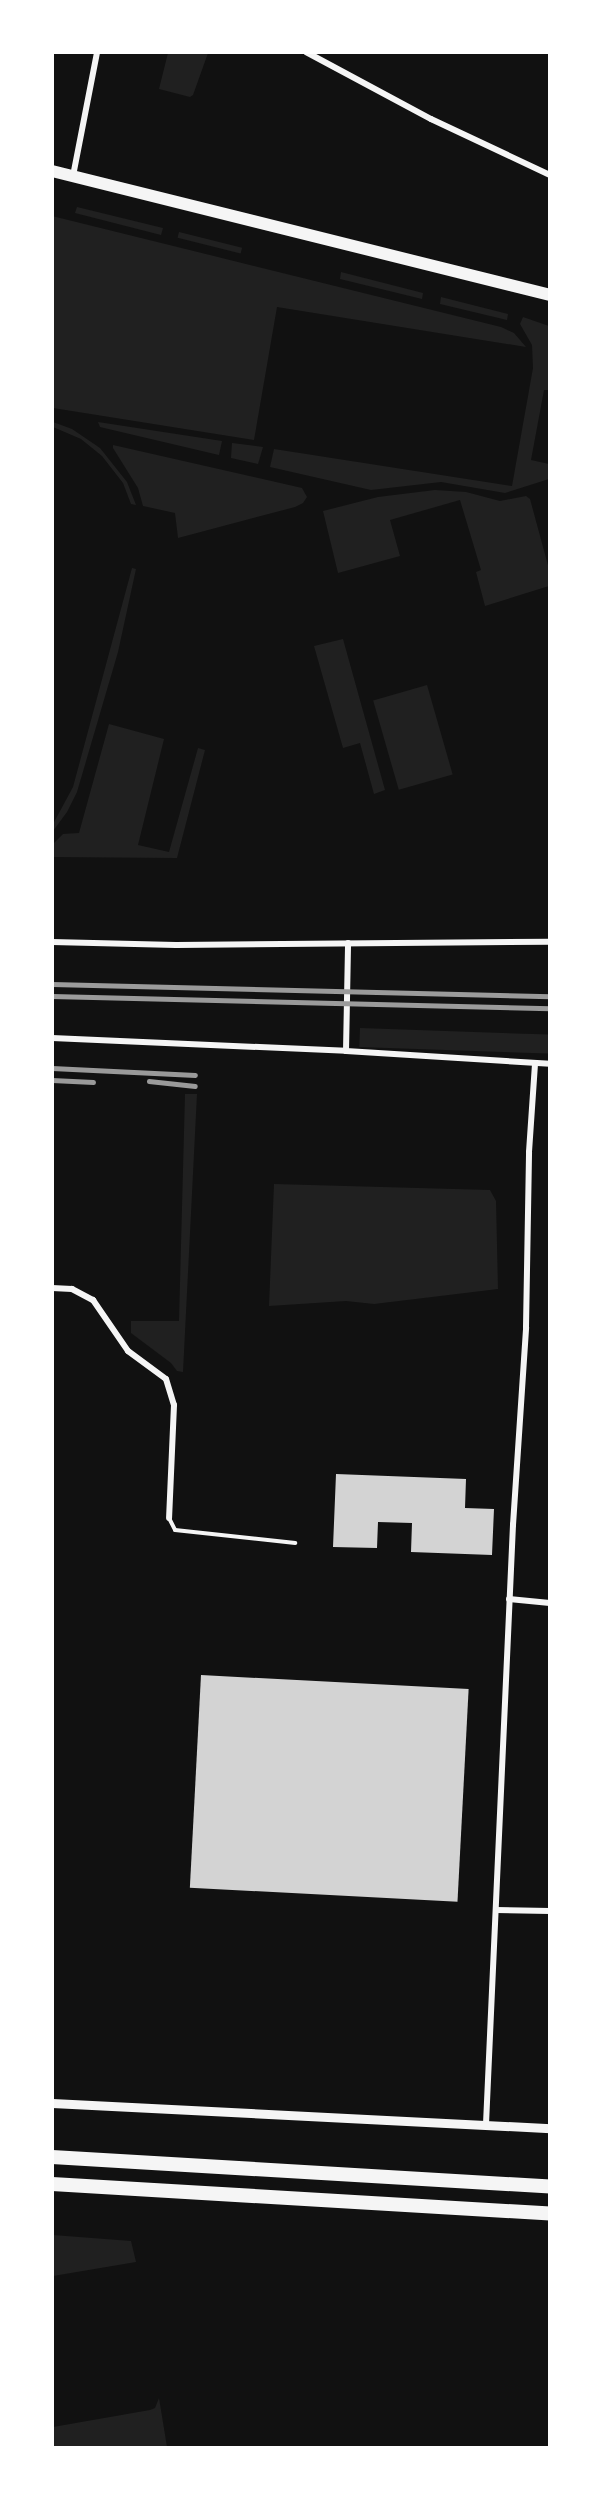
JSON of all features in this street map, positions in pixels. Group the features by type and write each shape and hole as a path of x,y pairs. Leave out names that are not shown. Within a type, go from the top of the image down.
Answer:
{"highway":[{"path":"52,2157 549,2187"},
{"path":"52,2184 549,2214"}],"main road":[{"path":"52,171 549,295"}],"street":[{"path":"73,176 98,52"},
{"path":"306,52 431,118 549,176"},
{"path":"52,942 176,945 549,942"},
{"path":"346,1051 348,943"},
{"path":"52,1038 346,1051 549,1064"},
{"path":"486,2124 509,1599 526,1327 529,1152 535,1063"},
{"path":"52,1288 72,1289 93,1300 128,1351 166,1378 174,1405 169,1518"},
{"path":"509,1599 549,1603"},
{"path":"496,1910 549,1911"},
{"path":"52,2103 549,2128"}],"lane":[{"path":"169,1518 175,1530 295,1543"}],"shaded area":[{"path":"168,53 208,53 193,95 190,97 159,89"},
{"path":"77,207 163,228 161,235 75,213"},
{"path":"52,216 501,327 514,333 526,347 277,307 254,440 53,408"},
{"path":"179,232 242,248 241,254 178,238"},
{"path":"341,272 423,293 422,299 340,279"},
{"path":"441,297 508,314 507,320 440,304"},
{"path":"523,317 549,326 549,390 544,390 531,460 549,464 549,479 505,493 441,482 371,490 270,467 274,449 512,486 533,368 532,345 520,324"},
{"path":"53,422 72,429 100,448 127,482 136,505 131,504 123,483 102,456 81,439 53,427"},
{"path":"98,422 222,441 219,455 100,427"},
{"path":"232,443 263,447 258,464 231,458"},
{"path":"113,445 302,488 307,497 303,503 295,507 178,538 175,513 143,506 138,488"},
{"path":"435,490 466,492 500,501 526,496 530,499 549,569 549,586 485,606 476,572 481,570 460,500 390,520 400,556 338,573 323,511 378,497"},
{"path":"132,568 136,569 118,652 77,792 67,812 53,831 53,824 73,787"},
{"path":"343,639 385,790 374,794 360,743 343,748 314,646"},
{"path":"427,685 453,774 399,790 373,700"},
{"path":"109,724 164,739 138,845 169,852 198,748 205,750 177,858 53,857 53,844 63,834 79,833"},
{"path":"360,1028 549,1035 548,1054 359,1047"},
{"path":"185,1094 197,1094 183,1372 177,1371 171,1363 131,1333 131,1321 179,1321"},
{"path":"274,1184 490,1190 496,1201 498,1289 374,1304 346,1301 269,1306"},
{"path":"53,2235 131,2241 136,2262 53,2276"},
{"path":"159,2398 167,2447 53,2447 53,2427 150,2410 155,2408"}],"building":[{"path":"336,1474 466,1479 465,1508 494,1509 492,1555 411,1552 412,1523 378,1522 377,1548 333,1547"},
{"path":"201,1675 469,1689 457,1902 190,1888"}],"railway":[{"path":"52,984 550,996"},
{"path":"52,996 550,1008"},
{"path":"52,1068 195,1075"},
{"path":"52,1080 93,1082"},
{"path":"149,1081 195,1086"}]}
